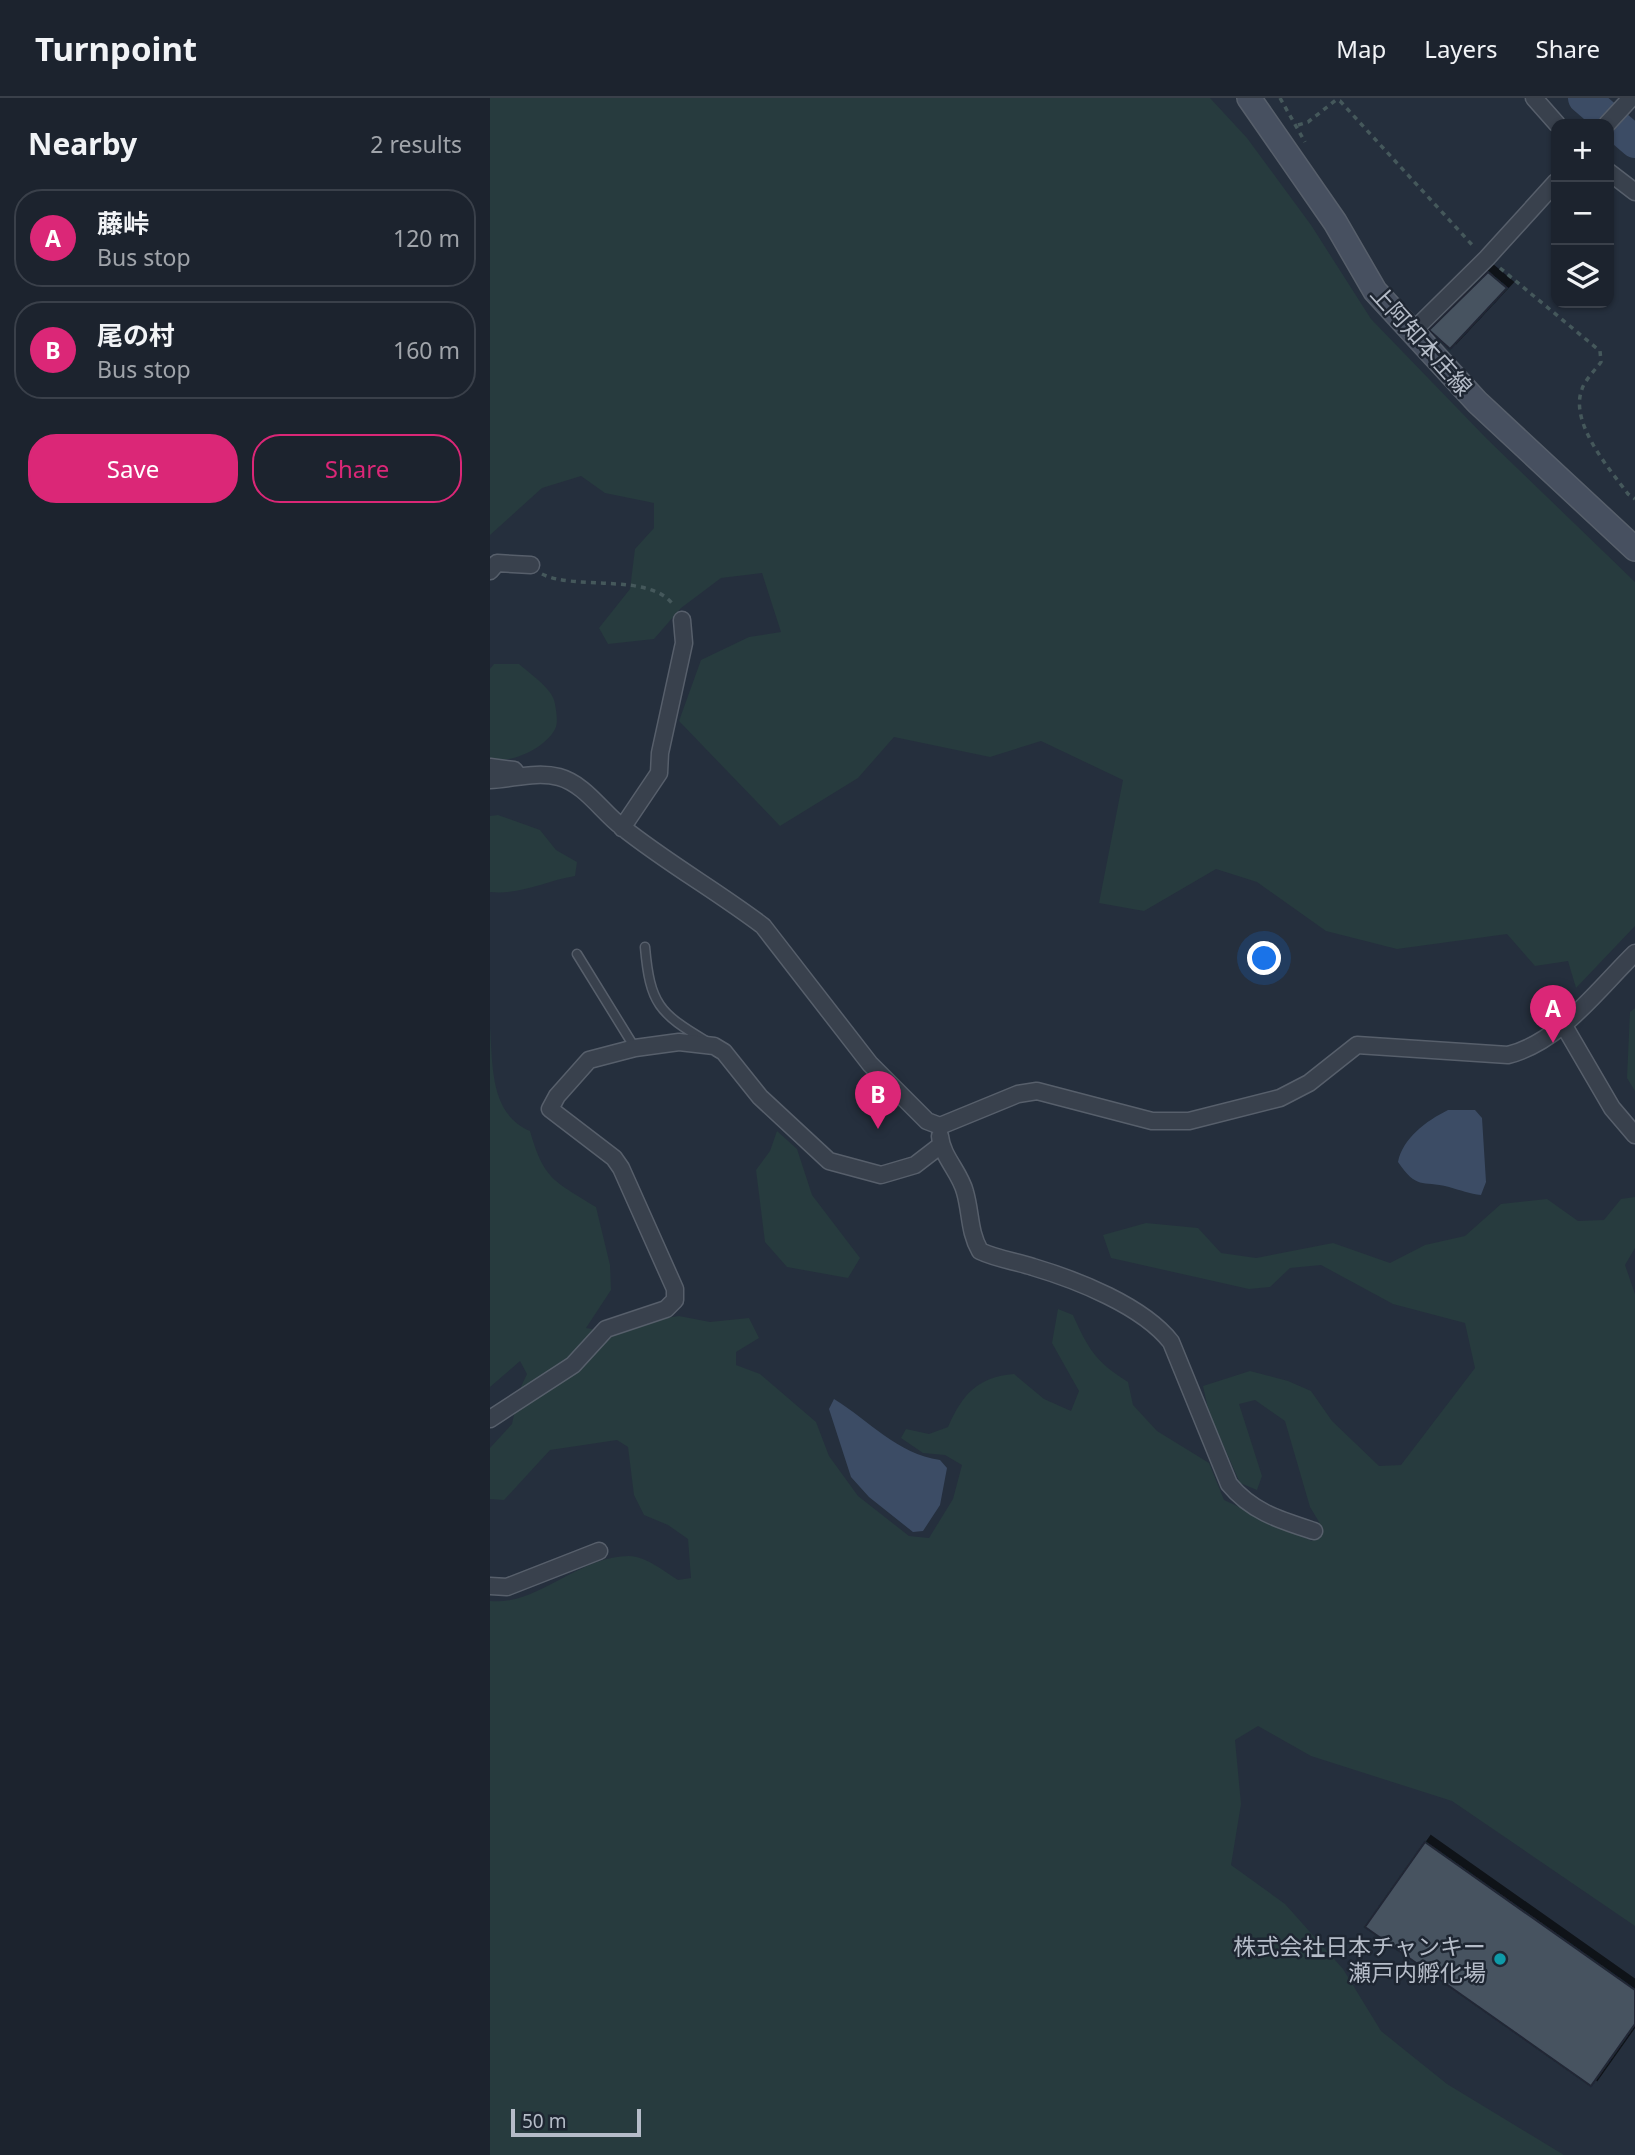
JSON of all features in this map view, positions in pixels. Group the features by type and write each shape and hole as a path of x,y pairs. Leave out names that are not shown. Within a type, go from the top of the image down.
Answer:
{"main road":[{"name":"上阿知本庄線","path":"1249,98 1335,222 1375,291 1477,402 1635,549"}],"street":[{"path":"1534,98 1553,119"},
{"path":"1612,119 1629,100"},
{"path":"1614,176 1635,192"},
{"path":"1411,333 1551,187"},
{"path":"490,571 497,563 514,561 531,565"},
{"path":"622,828 659,773 660,753 684,643 682,620"},
{"path":"490,767 514,770 520,776"},
{"path":"490,780 534,774 560,777 576,786 622,828 763,926 870,1064 928,1121 940,1126 1018,1094 1037,1091 1152,1121 1189,1121 1280,1098 1309,1083 1357,1045 1508,1055 1524,1051 1563,1024 1635,953"},
{"path":"1563,1024 1612,1108 1635,1135"},
{"path":"490,1419 573,1366 606,1329 666,1309 675,1300 676,1289 614,1157 550,1109 557,1096 589,1060 635,1048 678,1042 715,1046 724,1052 760,1097 829,1161 881,1175 915,1165 941,1145"},
{"path":"940,1126 941,1145 965,1191 973,1239 980,1251 1059,1276 1123,1304 1163,1332 1171,1342 1229,1483 1243,1501 1270,1517 1314,1531"},
{"path":"490,1586 507,1587 598,1551"}],"lane":[{"path":"645,947 647,979 657,1002 682,1029 715,1046"},
{"path":"576,954 635,1048"}],"path":[{"path":"531,565 545,576 649,589 669,598 682,620"}],"green space":[{"path":"490,98 1210,98 1247,138 1311,225 1371,319 1487,439 1635,582 1635,926 1576,988 1568,961 1535,966 1507,934 1397,949 1326,931 1257,882 1216,869 1144,911 1099,903 1123,780 1041,741 990,757 894,737 858,778 780,826 679,721 701,660 749,637 781,632 762,573 721,578 681,608 654,639 608,644 599,628 630,589 635,549 654,528 654,503 605,493 581,476 542,488 490,535"},
{"path":"494,664 519,664 539,680 552,695 557,721 552,734 528,753 498,760 490,759 490,669"},
{"path":"498,815 540,830 556,850 577,862 575,876 523,890 490,892 490,816"},
{"path":"1635,1008 1635,1091 1627,1078 1630,1012"},
{"path":"490,1027 493,1073 496,1088 507,1113 530,1131 540,1160 552,1178 596,1207 610,1265 611,1290 586,1328 609,1332 634,1323 679,1316 710,1322 749,1318 759,1338 736,1352 736,1365 760,1374 816,1422 829,1456 858,1496 909,1536 929,1538 953,1499 962,1465 945,1455 923,1453 901,1438 906,1429 929,1434 948,1427 959,1406 972,1390 990,1379 1014,1374 1044,1399 1071,1411 1079,1391 1052,1343 1058,1309 1073,1315 1094,1354 1128,1382 1133,1405 1157,1431 1209,1463 1224,1500 1312,1541 1322,1527 1310,1507 1285,1421 1255,1400 1239,1404 1262,1476 1257,1490 1240,1483 1209,1413 1203,1386 1250,1371 1288,1381 1311,1391 1332,1421 1379,1466 1401,1465 1475,1368 1465,1323 1393,1304 1321,1265 1290,1268 1270,1287 1249,1289 1111,1258 1103,1235 1146,1223 1198,1228 1221,1253 1256,1258 1333,1243 1390,1263 1425,1245 1465,1236 1501,1204 1547,1199 1578,1221 1604,1220 1621,1199 1635,1197 1635,1248 1625,1265 1635,1294 1635,1926 1452,1801 1311,1756 1258,1726 1235,1740 1241,1804 1231,1865 1285,1904 1343,1969 1381,2031 1447,2084 1564,2155 490,2155 490,1601 508,1601 525,1596 610,1558 635,1557 648,1561 678,1580 691,1578 688,1539 668,1525 644,1515 634,1495 628,1447 617,1440 550,1450 504,1500 490,1499 490,1448 512,1424 519,1391 527,1374 520,1361 490,1387"},
{"path":"777,1131 797,1149 812,1195 860,1258 848,1278 787,1267 765,1242 756,1170 770,1151"}],"water":[{"path":"1448,1110 1475,1110 1482,1118 1486,1182 1481,1195 1420,1182 1410,1177 1398,1162 1410,1138 1432,1119"},
{"path":"834,1399 897,1444 925,1457 940,1460 947,1468 940,1505 923,1531 913,1532 869,1497 851,1477 829,1409"}],"building":[{"path":"1488,272 1507,288 1450,349 1429,330"},
{"name":"株式会社日本チャンキー 瀬戸内孵化場","path":"1425,1842 1635,1990 1635,2024 1591,2086 1365,1927"}],"waterway":[{"path":"1584,98 1635,142"}],"place":[{"name":"藤峠","path":"1553,1043"},
{"name":"尾の村","path":"878,1129"},
{"name":"株式会社日本チャンキー 瀬戸内孵化場","path":"1500,1959"}]}
